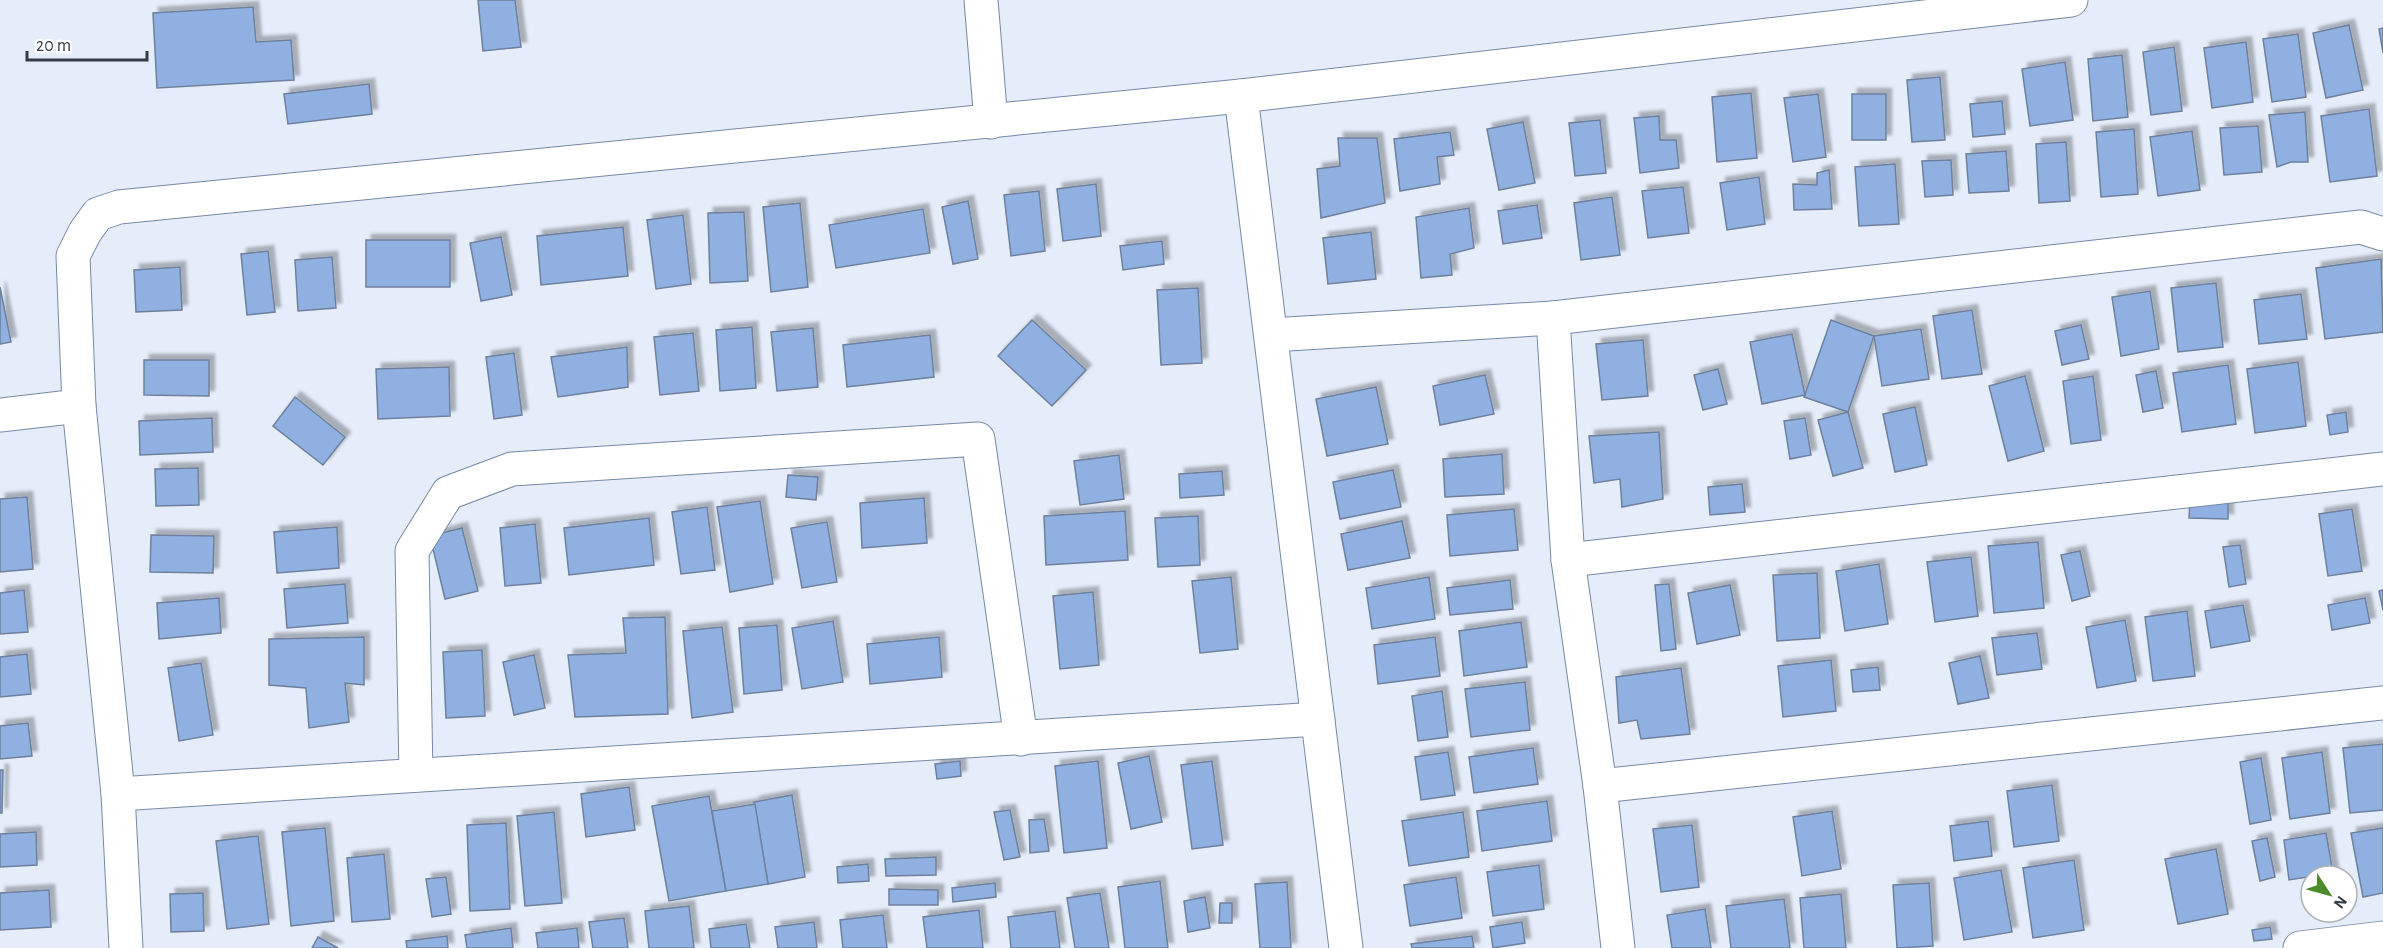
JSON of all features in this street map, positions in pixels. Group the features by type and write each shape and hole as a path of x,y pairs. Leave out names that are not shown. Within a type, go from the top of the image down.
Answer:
{"street":[{"path":"981,0 991,122"},
{"path":"126,948 118,794 79,406 73,256 85,232 98,214 119,207 1241,96 2071,0"},
{"path":"1241,96 1346,948"},
{"path":"1271,335 1553,318 2361,227 2383,234"},
{"path":"1553,318 1568,560 1600,786 1618,948"},
{"path":"0,415 79,406"},
{"path":"416,776 412,551 448,493 512,469 978,439 1021,739"},
{"path":"1568,560 2383,469"},
{"path":"1600,786 2383,703"},
{"path":"118,794 1318,719"},
{"path":"2300,948 2383,938"}],"building":[{"path":"478,0 515,0 521,47 483,51"},
{"path":"253,7 256,42 291,40 294,80 157,88 153,13"},
{"path":"2349,25 2363,90 2326,98 2313,33"},
{"path":"2383,28 2383,53 2379,29"},
{"path":"2298,34 2306,97 2272,102 2263,39"},
{"path":"2246,42 2253,102 2212,108 2204,48"},
{"path":"2174,47 2182,111 2151,115 2143,52"},
{"path":"2122,55 2128,117 2093,121 2088,59"},
{"path":"2065,62 2073,120 2030,126 2022,69"},
{"path":"1940,77 1945,140 1912,142 1907,80"},
{"path":"369,84 372,114 288,124 284,94"},
{"path":"1751,93 1757,158 1717,162 1712,97"},
{"path":"1818,94 1826,157 1793,162 1784,98"},
{"path":"1852,94 1886,94 1886,140 1852,140"},
{"path":"2002,101 2005,134 1973,137 1970,104"},
{"path":"2369,109 2377,176 2330,182 2321,116"},
{"path":"2305,112 2308,162 2291,162 2277,167 2269,115"},
{"path":"1659,116 1660,140 1676,140 1679,168 1640,173 1634,118"},
{"path":"1600,120 1606,173 1575,176 1569,123"},
{"path":"1523,122 1535,183 1499,190 1487,129"},
{"path":"2258,126 2262,172 2224,175 2220,128"},
{"path":"2134,129 2138,194 2101,197 2096,132"},
{"path":"2192,131 2200,190 2158,196 2150,137"},
{"path":"1450,132 1454,155 1437,157 1440,184 1400,191 1394,139"},
{"path":"1338,138 1377,138 1385,203 1321,218 1317,169 1340,166"},
{"path":"2066,142 2070,201 2039,203 2036,144"},
{"path":"2006,151 2009,191 1969,193 1966,154"},
{"path":"1951,160 1953,195 1925,197 1922,161"},
{"path":"1895,164 1899,224 1859,226 1855,167"},
{"path":"1829,170 1832,209 1794,210 1793,184 1817,185 1817,173"},
{"path":"1759,177 1765,224 1727,230 1720,183"},
{"path":"1096,184 1101,236 1063,241 1057,189"},
{"path":"1683,187 1689,233 1648,238 1642,191"},
{"path":"1039,191 1045,251 1011,256 1004,195"},
{"path":"1612,197 1620,255 1581,260 1574,203"},
{"path":"968,201 978,259 953,264 942,207"},
{"path":"800,203 808,287 771,292 763,207"},
{"path":"1537,205 1542,238 1503,244 1498,211"},
{"path":"1469,208 1474,248 1450,254 1452,275 1421,278 1416,217"},
{"path":"923,209 930,253 836,268 829,225"},
{"path":"744,212 748,281 710,283 708,213"},
{"path":"683,215 691,284 656,289 647,220"},
{"path":"623,227 628,276 541,285 537,236"},
{"path":"1371,232 1376,279 1328,284 1323,238"},
{"path":"501,237 512,295 481,301 470,243"},
{"path":"366,240 450,240 450,287 366,287"},
{"path":"1162,241 1164,264 1123,270 1120,246"},
{"path":"268,251 275,312 247,315 241,254"},
{"path":"332,257 336,308 298,311 295,260"},
{"path":"2381,259 2383,332 2325,339 2316,268"},
{"path":"180,267 182,310 136,312 134,270"},
{"path":"2216,283 2223,347 2178,352 2171,288"},
{"path":"0,287 11,342 0,344"},
{"path":"1198,288 1202,363 1161,365 1157,290"},
{"path":"2150,291 2159,349 2121,356 2112,297"},
{"path":"2301,294 2307,339 2259,344 2254,300"},
{"path":"1972,310 1982,374 1942,379 1933,316"},
{"path":"1032,320 1086,370 1052,406 998,356"},
{"path":"1831,320 1874,336 1848,412 1804,397"},
{"path":"2081,325 2089,359 2062,365 2055,331"},
{"path":"752,327 756,388 720,391 716,330"},
{"path":"813,328 818,387 777,391 771,332"},
{"path":"1921,329 1929,379 1882,386 1874,336"},
{"path":"693,333 699,391 660,395 654,337"},
{"path":"1792,334 1805,395 1762,404 1750,342"},
{"path":"930,335 934,377 847,387 843,345"},
{"path":"1643,340 1648,396 1602,400 1596,344"},
{"path":"627,347 628,387 558,397 551,357"},
{"path":"514,353 522,415 494,419 486,357"},
{"path":"144,360 209,360 209,396 144,395"},
{"path":"2298,362 2306,426 2255,433 2247,369"},
{"path":"2228,365 2236,424 2182,432 2173,373"},
{"path":"449,367 450,416 378,419 376,369"},
{"path":"1718,369 1727,404 1703,410 1694,375"},
{"path":"2156,371 2163,408 2143,412 2136,375"},
{"path":"1485,375 1494,414 1440,425 1433,386"},
{"path":"2025,376 2044,451 2008,461 1989,386"},
{"path":"2093,376 2101,440 2071,444 2063,381"},
{"path":"1376,387 1388,444 1327,456 1316,399"},
{"path":"295,397 345,437 323,465 273,426"},
{"path":"1915,407 1927,465 1895,472 1883,414"},
{"path":"1848,412 1863,468 1833,476 1818,420"},
{"path":"2346,412 2348,432 2330,435 2327,415"},
{"path":"212,418 213,452 140,455 139,421"},
{"path":"1805,418 1811,455 1790,459 1784,421"},
{"path":"1659,432 1663,499 1622,507 1620,479 1594,483 1589,436"},
{"path":"1502,454 1504,494 1445,497 1443,459"},
{"path":"1119,455 1124,499 1080,505 1074,461"},
{"path":"198,468 199,505 156,506 155,469"},
{"path":"1393,470 1401,507 1340,519 1333,482"},
{"path":"1222,471 1224,495 1180,498 1179,474"},
{"path":"788,475 818,477 816,500 786,497"},
{"path":"1742,484 1745,512 1710,515 1708,487"},
{"path":"27,497 33,569 0,572 0,499"},
{"path":"924,498 927,543 862,548 860,503"},
{"path":"2190,500 2228,501 2228,519 2189,518"},
{"path":"760,501 773,584 730,592 717,507"},
{"path":"707,507 715,570 681,574 672,512"},
{"path":"1514,509 1518,550 1450,556 1447,515"},
{"path":"2352,509 2362,571 2328,576 2319,514"},
{"path":"1125,511 1128,560 1046,565 1044,516"},
{"path":"1198,516 1200,565 1158,567 1155,518"},
{"path":"649,518 654,565 569,575 564,528"},
{"path":"1402,521 1410,558 1348,570 1341,534"},
{"path":"827,522 837,582 802,588 791,528"},
{"path":"535,524 541,583 505,586 500,528"},
{"path":"337,527 339,568 277,573 274,532"},
{"path":"462,528 478,591 445,599 430,536"},
{"path":"151,535 214,536 213,573 150,572"},
{"path":"2038,542 2044,608 1994,613 1988,546"},
{"path":"2240,545 2246,584 2229,587 2223,547"},
{"path":"2080,551 2090,596 2072,601 2061,555"},
{"path":"1971,557 1978,616 1935,622 1927,562"},
{"path":"1879,564 1888,624 1845,631 1836,571"},
{"path":"1817,573 1820,638 1777,641 1773,575"},
{"path":"1231,577 1238,649 1200,653 1192,581"},
{"path":"1429,577 1435,619 1372,629 1366,588"},
{"path":"1510,580 1513,609 1450,615 1447,588"},
{"path":"345,584 348,623 287,628 284,589"},
{"path":"1669,584 1676,649 1661,651 1655,585"},
{"path":"1730,585 1740,635 1697,644 1688,593"},
{"path":"24,590 28,632 0,634 0,593"},
{"path":"2383,590 2383,610 2379,591"},
{"path":"1093,592 1099,665 1060,669 1053,596"},
{"path":"219,598 221,633 159,639 157,603"},
{"path":"2365,598 2370,623 2332,630 2328,605"},
{"path":"2243,605 2250,641 2211,648 2205,611"},
{"path":"2187,611 2195,676 2153,681 2145,617"},
{"path":"665,617 668,714 575,717 568,655 626,653 623,618"},
{"path":"2125,620 2136,681 2097,688 2086,627"},
{"path":"833,621 843,682 802,689 792,628"},
{"path":"1521,622 1527,667 1464,676 1459,631"},
{"path":"777,625 782,690 744,694 739,628"},
{"path":"722,627 733,712 692,718 683,631"},
{"path":"2037,633 2042,669 1997,675 1992,638"},
{"path":"364,637 364,685 345,683 349,722 309,728 306,688 269,685 269,639"},
{"path":"939,637 942,677 870,684 867,644"},
{"path":"1435,637 1440,676 1378,684 1374,645"},
{"path":"482,650 485,716 446,718 443,652"},
{"path":"27,654 31,694 0,697 0,657"},
{"path":"534,655 545,708 514,715 503,662"},
{"path":"1980,656 1989,698 1958,704 1949,663"},
{"path":"1831,660 1836,711 1783,717 1778,666"},
{"path":"201,663 213,735 179,741 168,668"},
{"path":"1878,667 1880,690 1853,692 1851,670"},
{"path":"1681,668 1690,734 1641,739 1637,720 1619,723 1616,677"},
{"path":"1525,682 1530,730 1471,737 1465,689"},
{"path":"1442,691 1448,737 1418,741 1412,696"},
{"path":"28,723 32,756 0,759 0,726"},
{"path":"2383,744 2383,810 2350,813 2343,748"},
{"path":"1533,748 1538,784 1474,793 1469,757"},
{"path":"1448,752 1455,795 1421,800 1415,757"},
{"path":"2322,752 2330,813 2290,819 2282,758"},
{"path":"1149,756 1162,822 1131,829 1118,763"},
{"path":"2261,758 2271,820 2250,824 2240,762"},
{"path":"960,761 961,776 937,779 935,764"},
{"path":"1098,761 1107,848 1064,853 1055,766"},
{"path":"1212,761 1223,845 1192,849 1181,765"},
{"path":"0,770 3,770 2,813 0,813"},
{"path":"2052,785 2059,841 2014,847 2007,791"},
{"path":"629,787 635,830 586,837 581,794"},
{"path":"792,795 805,877 768,884 754,802"},
{"path":"709,796 726,891 669,901 652,806"},
{"path":"1547,801 1552,841 1482,851 1477,811"},
{"path":"755,804 768,884 726,891 712,811"},
{"path":"1010,810 1020,857 1004,860 994,812"},
{"path":"1832,811 1841,869 1802,876 1793,817"},
{"path":"554,812 562,903 525,906 517,816"},
{"path":"1463,812 1469,857 1409,866 1402,821"},
{"path":"1044,819 1049,851 1030,853 1029,820"},
{"path":"1988,821 1992,856 1954,861 1950,826"},
{"path":"506,823 510,909 470,911 467,825"},
{"path":"1692,825 1699,887 1661,892 1653,829"},
{"path":"325,828 334,921 291,926 282,832"},
{"path":"2383,828 2383,893 2363,897 2359,864 2357,864 2351,833"},
{"path":"36,832 37,865 0,867 0,834"},
{"path":"2326,833 2331,864 2299,864 2299,878 2289,880 2284,840"},
{"path":"258,836 269,924 227,929 216,841"},
{"path":"2267,838 2275,877 2260,881 2252,841"},
{"path":"2216,849 2228,914 2178,924 2165,859"},
{"path":"384,854 390,919 352,922 347,858"},
{"path":"936,857 936,875 886,876 885,859"},
{"path":"2074,860 2084,930 2033,938 2023,868"},
{"path":"868,864 869,881 838,883 837,867"},
{"path":"1539,865 1544,909 1493,916 1487,872"},
{"path":"2001,870 2012,932 1964,940 1954,878"},
{"path":"446,877 451,914 432,917 426,879"},
{"path":"1456,877 1462,918 1410,926 1404,885"},
{"path":"1160,881 1168,948 1125,948 1118,887"},
{"path":"1287,882 1291,948 1260,948 1255,884"},
{"path":"995,883 996,897 953,902 952,888"},
{"path":"1929,883 1933,946 1897,948 1893,885"},
{"path":"889,889 938,890 938,905 889,905"},
{"path":"49,890 51,927 0,930 0,893"},
{"path":"203,893 204,931 171,932 170,894"},
{"path":"1100,893 1109,948 1075,948 1067,898"},
{"path":"1841,894 1846,948 1804,948 1800,898"},
{"path":"1205,897 1210,928 1188,932 1184,901"},
{"path":"1784,899 1790,948 1731,948 1726,906"},
{"path":"1220,903 1232,903 1232,923 1219,923"},
{"path":"689,906 694,948 649,948 645,911"},
{"path":"1705,909 1711,948 1672,948 1667,915"},
{"path":"979,910 983,948 927,948 923,917"},
{"path":"1055,911 1060,948 1011,948 1008,917"},
{"path":"883,915 887,948 843,948 840,920"},
{"path":"624,918 628,948 593,948 589,922"},
{"path":"814,922 817,948 778,948 775,927"},
{"path":"1522,922 1525,943 1493,948 1490,927"},
{"path":"746,924 750,948 711,948 709,929"},
{"path":"2270,927 2272,939 2254,941 2252,930"},
{"path":"511,928 513,948 467,948 465,935"},
{"path":"577,928 579,948 538,948 536,933"},
{"path":"447,936 448,948 407,948 406,941"},
{"path":"1472,936 1474,948 1412,948 1411,944"},
{"path":"318,937 338,948 312,948"}]}
